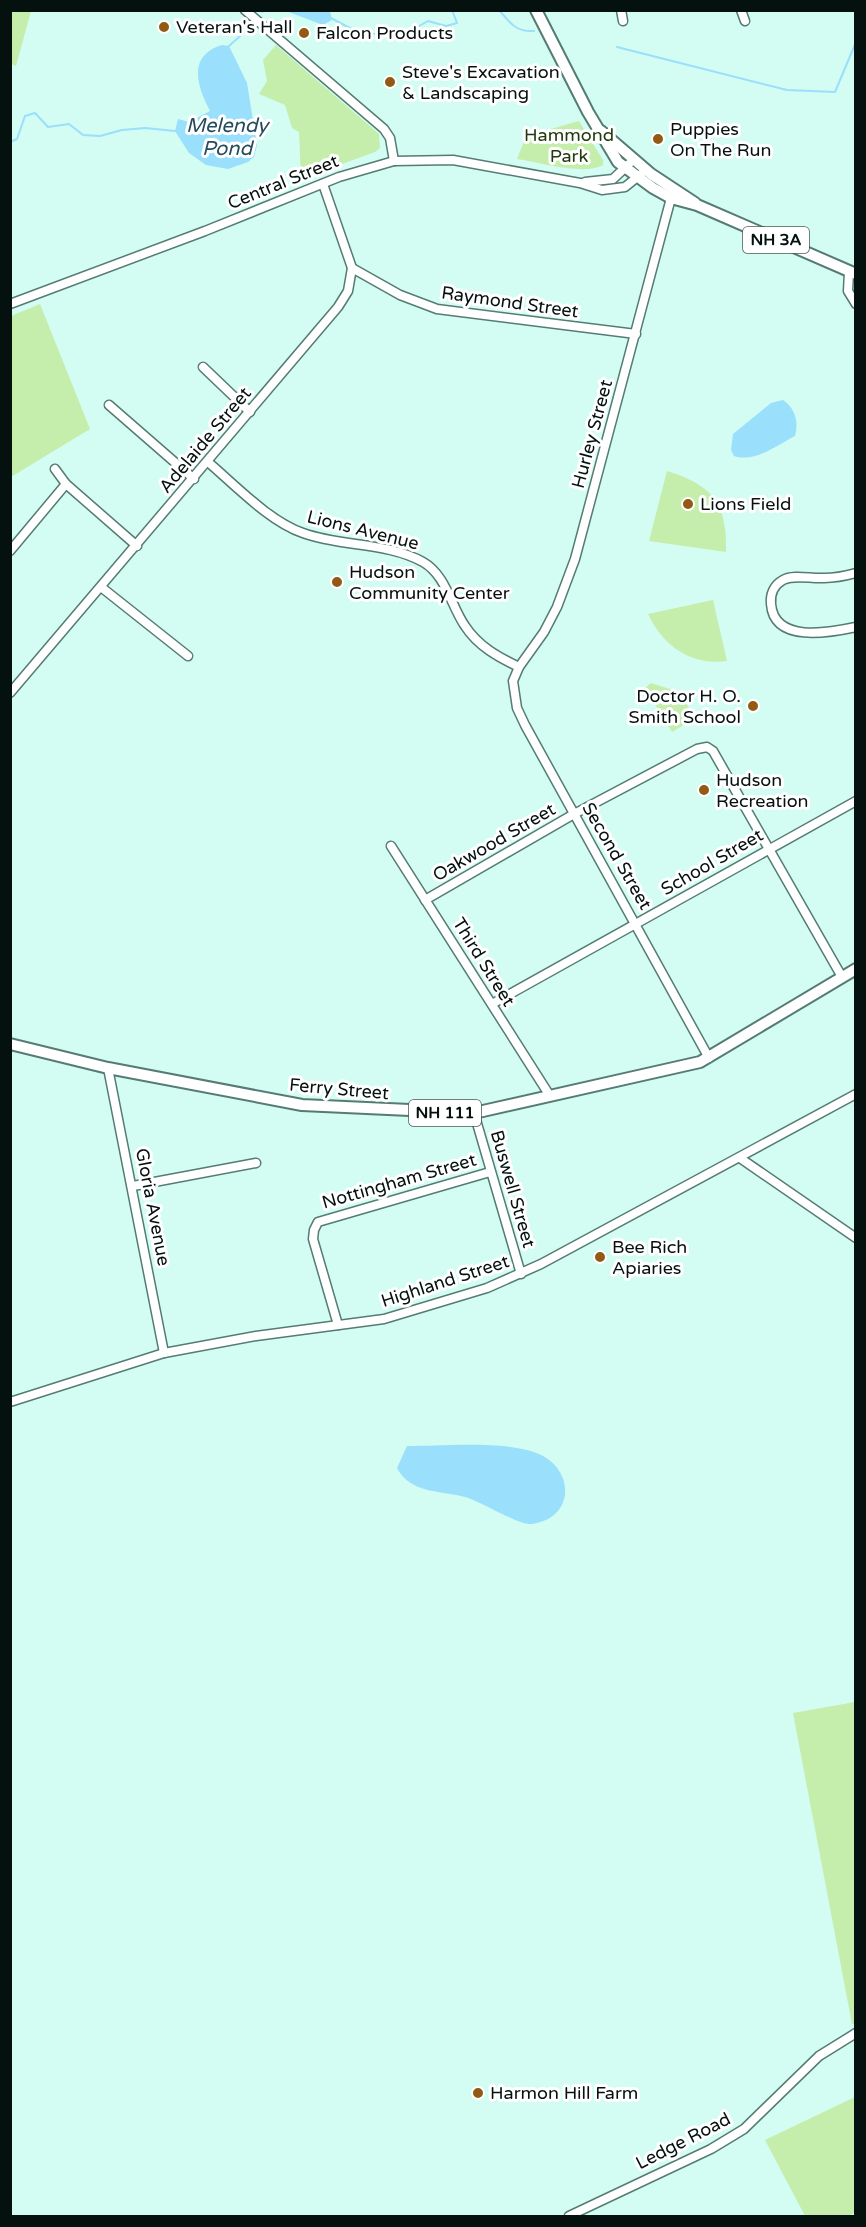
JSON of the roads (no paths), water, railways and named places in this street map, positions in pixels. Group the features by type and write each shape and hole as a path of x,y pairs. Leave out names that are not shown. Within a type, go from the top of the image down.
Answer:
{"main road":[{"name":"NH 3A","path":"536,10 613,156 625,169 670,198 697,205 852,273"},
{"name":"NH 3A","path":"598,129 645,169 697,205"},
{"name":"Ferry Street","path":"10,1044 108,1068 302,1105 474,1113 676,1068 709,1058 855,969"}],"street":[{"path":"245,10 384,129 390,138 394,161"},
{"path":"621,10 623,21"},
{"path":"741,10 745,21"},
{"name":"Central Street","path":"579,183 608,181 625,169 633,159"},
{"name":"Central Street","path":"10,303 358,170 394,161 453,160 611,190 625,187 645,169"},
{"path":"323,184 352,268"},
{"name":"Hurley Street","path":"519,667 549,624 575,559 670,198"},
{"name":"Raymond Street","path":"352,268 400,295 437,309 636,334"},
{"name":"Adelaide Street","path":"10,693 339,307 348,291 352,268"},
{"path":"852,273 848,291 855,304"},
{"path":"203,367 250,412"},
{"path":"109,405 194,479"},
{"name":"Lions Avenue","path":"208,462 276,518 295,530 401,553 430,567 442,582 470,633 491,652 519,667"},
{"path":"55,469 66,484 137,546"},
{"path":"10,551 66,484"},
{"path":"855,573 834,577 783,580 773,591 771,609 780,626 793,631 855,627"},
{"path":"101,588 188,656"},
{"name":"Second Street","path":"519,667 513,691 517,708 709,1058"},
{"name":"Oakwood Street","path":"425,900 574,814 698,749 706,747 714,751 770,848"},
{"name":"School Street","path":"492,1004 855,801"},
{"name":"Third Street","path":"391,846 549,1096"},
{"path":"770,848 842,977"},
{"name":"Gloria Avenue","path":"108,1068 164,1353"},
{"name":"Highland Street","path":"10,1402 164,1353 256,1336 384,1319 413,1312 521,1274 855,1094"},
{"name":"Buswell Street","path":"474,1113 521,1274"},
{"path":"740,1158 855,1238"},
{"path":"133,1186 256,1163"},
{"name":"Nottingham Street","path":"338,1325 313,1239 318,1222 490,1172"},
{"name":"Ledge Road","path":"569,2217 728,2140 744,2129 819,2056 855,2033"}],"water":[{"path":"286,11 330,11 332,20 323,25"},
{"name":"Melendy Pond","path":"222,45 229,46 247,83 257,145 254,157 248,162 228,169 206,165 189,153 175,131 178,119 189,122 210,111 199,83 199,65 203,57 211,50"},
{"path":"783,400 795,416 795,436 758,455 742,458 734,456 731,450 733,434 771,403"},
{"path":"492,1445 539,1454 551,1461 559,1471 564,1482 563,1503 556,1513 546,1520 526,1524 465,1497 426,1490 410,1483 397,1468 407,1446"}],"waterway":[{"path":"329,17 363,35 412,30 428,21 446,26 457,23 452,10"},
{"path":"499,10 518,28 534,31"},
{"path":"229,46 249,28"},
{"path":"617,47 787,90 835,92 856,42"},
{"path":"10,142 17,139 25,116 35,113 48,127 69,124 83,135 100,136 122,130 145,128 175,131"}],"place":[{"name":"Veteran's Hall","path":"164,27"},
{"name":"Falcon Products","path":"304,33"},
{"name":"Steve's Excavation & Landscaping","path":"390,82"},
{"name":"Puppies On The Run","path":"658,139"},
{"name":"Lions Field","path":"688,504"},
{"name":"Hudson Community Center","path":"337,582"},
{"name":"Doctor H. O. Smith School","path":"753,706"},
{"name":"Hudson Recreation","path":"704,790"},
{"name":"Bee Rich Apiaries","path":"600,1257"},
{"name":"Harmon Hill Farm","path":"478,2093"}],"park label":[{"name":"Hammond Park","path":"569,145"}]}
